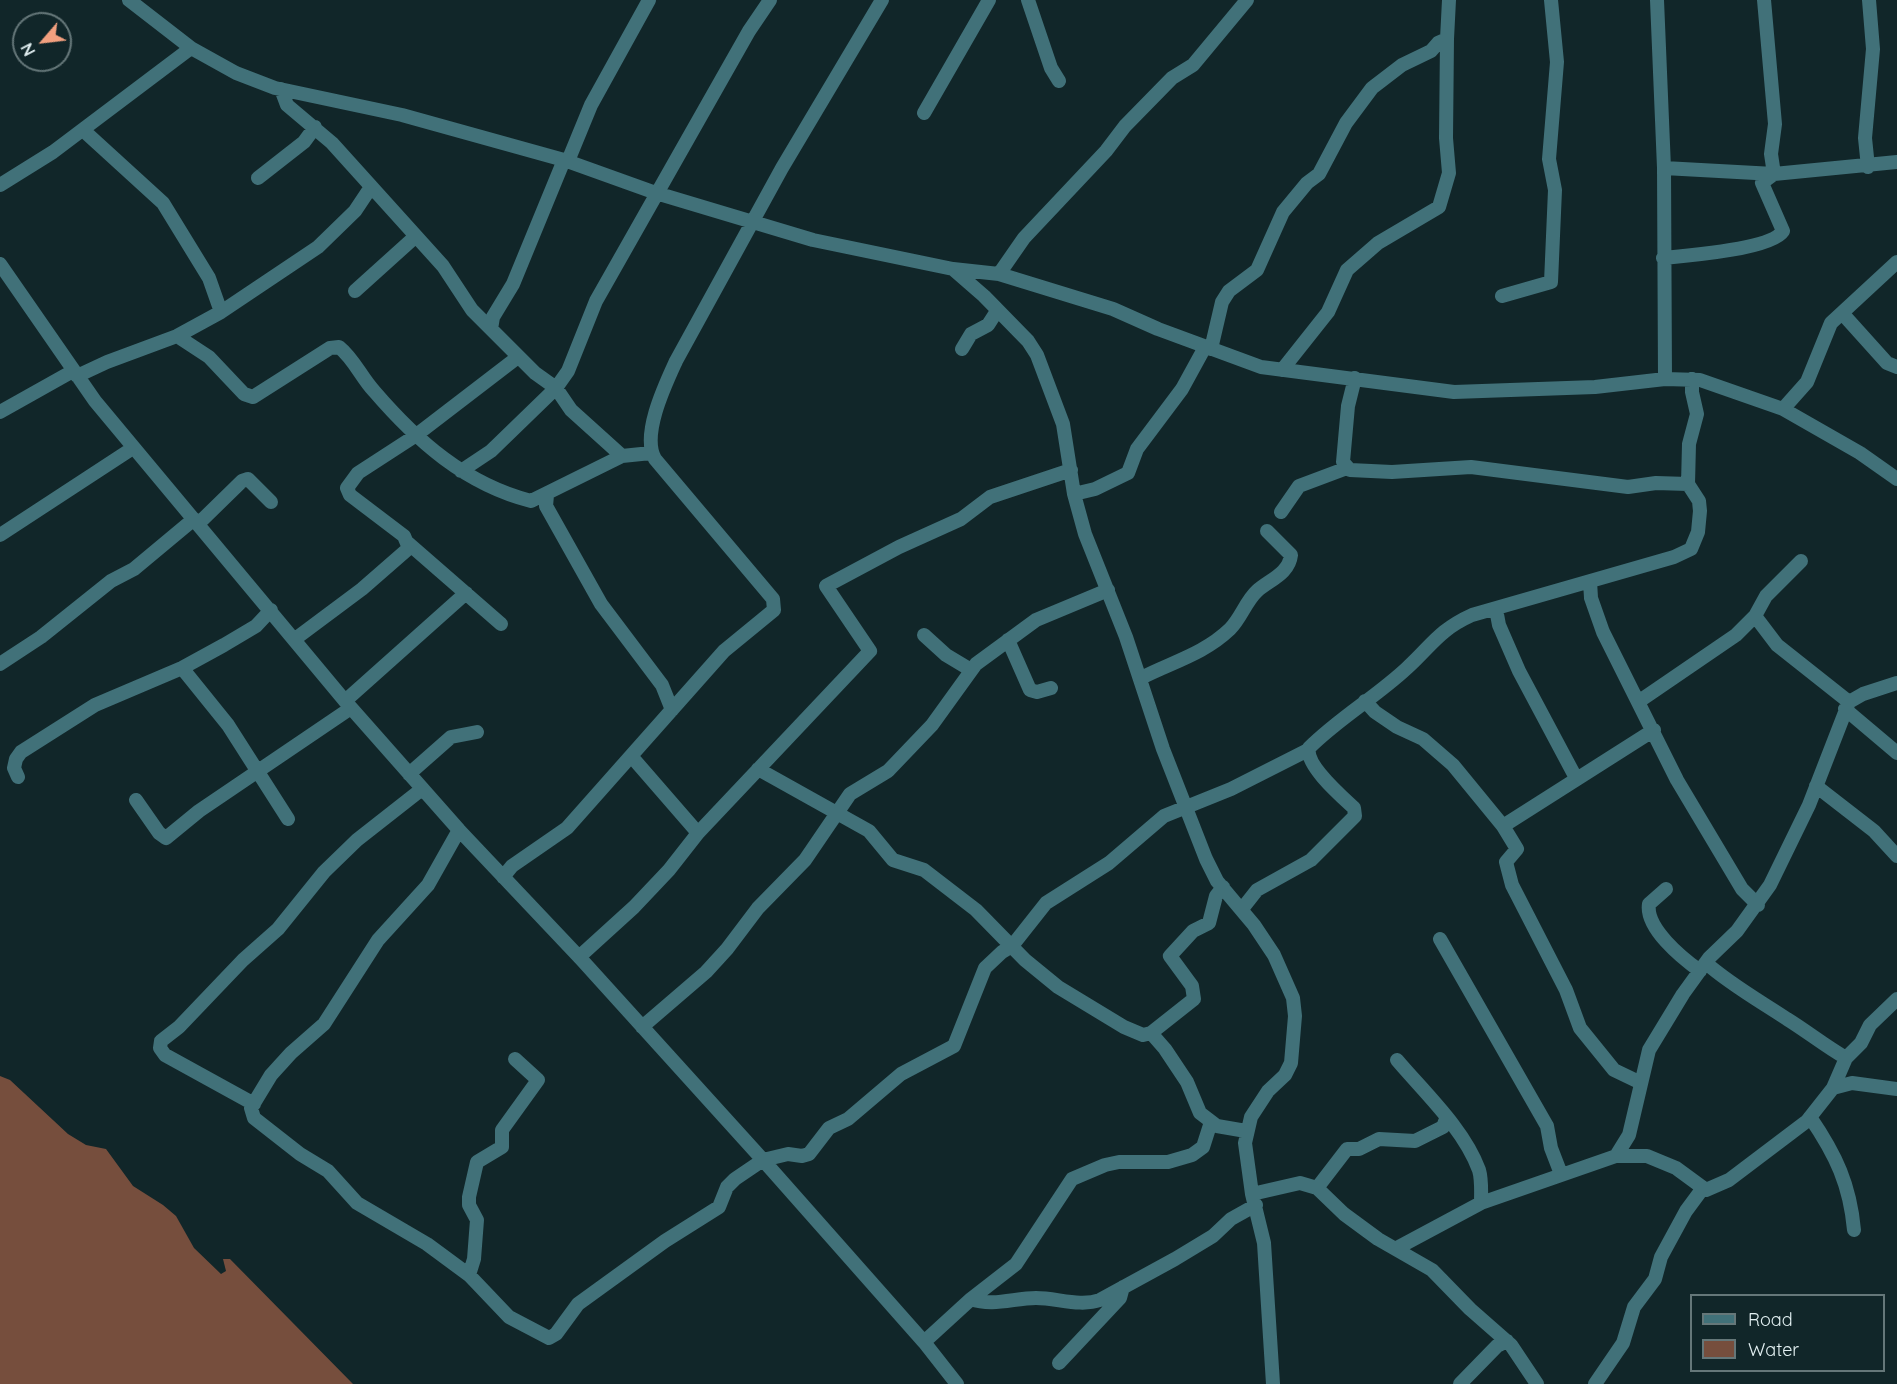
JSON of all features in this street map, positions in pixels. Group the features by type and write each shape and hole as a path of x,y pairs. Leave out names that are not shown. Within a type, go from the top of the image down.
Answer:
{"street":[{"path":"129,0 191,48 236,73 281,89 402,115 566,161 656,193 813,240 953,269 994,274 1113,309 1261,367 1454,392 1595,387 1665,379 1692,379 1740,392 1784,409 1897,478"},
{"path":"489,322 513,284 591,105 649,0"},
{"path":"461,471 491,452 556,388 568,370 596,301 748,31 770,0"},
{"path":"504,877 512,866 560,836 724,651 768,616 775,604 651,453 649,438 664,385 752,221 882,0"},
{"path":"924,113 989,0"},
{"path":"1028,0 1051,68 1059,81"},
{"path":"984,296 994,274 1024,238 1106,151 1125,126 1172,78 1193,65 1247,0"},
{"path":"1282,370 1328,312 1347,270 1378,243 1439,207 1449,173 1446,138 1449,0"},
{"path":"1502,296 1551,282 1555,190 1549,159 1557,62 1551,0"},
{"path":"1657,0 1664,168 1665,379"},
{"path":"1764,0 1775,124 1771,154 1774,174"},
{"path":"1868,167 1865,138 1873,49 1869,0"},
{"path":"1076,499 1128,472 1137,449 1182,389 1208,348 1222,302 1228,291 1257,270 1283,212 1307,183 1319,174 1346,123 1372,88 1402,65 1431,51 1438,43 1447,39"},
{"path":"0,185 84,130 191,48"},
{"path":"281,89 287,105 315,127 443,266 464,301 489,322 518,357 556,388 571,410 622,456"},
{"path":"258,178 304,142 315,127"},
{"path":"84,130 163,203 212,284 221,312"},
{"path":"1664,168 1774,174 1868,167 1897,162"},
{"path":"1663,258 1740,248 1781,234 1782,225 1762,183 1774,174"},
{"path":"0,412 75,374 177,336 221,312 318,247 355,211 371,187"},
{"path":"355,291 416,236"},
{"path":"1784,409 1808,382 1827,328 1897,262"},
{"path":"0,264 75,374 133,448 272,610 348,705 459,830 579,957 763,1160 924,1342 957,1384"},
{"path":"953,269 984,296 1028,341 1040,361 1064,424 1084,534 1108,590 1141,678 1163,748 1211,870 1242,909 1282,971 1293,998 1295,1016 1291,1063 1285,1076 1268,1091 1246,1131 1245,1143 1264,1243 1272,1384"},
{"path":"962,348 971,334 988,325 997,311"},
{"path":"1842,313 1887,363 1897,367"},
{"path":"177,336 209,357 244,394 253,397 330,348 339,347 415,436 461,471 531,501 546,500 622,456 651,453"},
{"path":"501,624 408,543 404,536 353,498 347,489 358,472 415,436 518,357"},
{"path":"1354,378 1343,462 1347,468 1354,471 1392,472 1470,467 1628,487 1656,483 1688,483"},
{"path":"459,830 428,885 378,940 324,1024 284,1060 271,1076 252,1108 254,1118 300,1154 328,1172 357,1203 428,1244 469,1275 509,1317 549,1338 556,1334 578,1304 665,1241 719,1207 727,1187 763,1160 788,1154 802,1156 809,1154 829,1128 848,1119 901,1074 954,1046 985,968 1012,946 1046,903 1109,863 1164,816 1232,789 1308,750 1332,726 1407,668 1448,626 1472,615 1683,554 1690,549 1698,532 1700,511 1699,501 1688,483 1689,444 1697,414 1692,392 1692,379"},
{"path":"0,535 133,448"},
{"path":"1281,512 1299,486 1347,468"},
{"path":"579,957 634,907 669,870 698,833 870,651 826,586 899,547 961,519 990,497 1071,470"},
{"path":"0,664 41,637 111,581 134,569 196,521 242,481 248,479 271,502"},
{"path":"546,500 601,604 663,685 672,710"},
{"path":"1141,678 1184,661 1220,638 1241,615 1255,592 1280,575 1290,562 1291,555 1267,531"},
{"path":"296,639 401,556 409,548 408,543"},
{"path":"1638,702 1736,635 1755,616 1766,596 1801,561"},
{"path":"1590,581 1591,598 1603,632 1677,780 1742,890 1758,905"},
{"path":"642,1027 706,972 758,908 805,860 836,811 850,794 888,771 932,725 956,695 971,670 1036,620 1108,590"},
{"path":"136,800 159,833 166,838 348,705 466,593"},
{"path":"1496,609 1499,625 1519,670 1576,778"},
{"path":"18,777 14,768 16,759 35,743 95,705 182,668 242,635 272,610"},
{"path":"1755,616 1777,645 1820,676 1847,706 1897,753"},
{"path":"924,635 946,655 971,670"},
{"path":"1008,640 1030,690 1037,692 1051,688"},
{"path":"182,668 228,725 288,819"},
{"path":"1616,1156 1629,1135 1639,1082 1648,1050 1703,967 1758,905 1788,852 1847,706 1863,694 1897,683"},
{"path":"1365,701 1375,712 1397,727 1423,740 1453,765 1503,826 1517,849 1506,862 1512,885 1557,977 1566,990 1573,1012 1588,1040 1614,1070 1639,1082"},
{"path":"1503,826 1654,730"},
{"path":"408,774 451,736 477,732"},
{"path":"1242,909 1257,890 1311,860 1355,816 1354,807 1318,771 1308,750"},
{"path":"632,757 698,833"},
{"path":"758,769 869,831 893,860 924,870 968,904 1058,987 1124,1027 1143,1035 1150,1033 1194,999 1192,986 1170,956 1193,931 1209,923 1216,896 1223,887"},
{"path":"1816,786 1874,831 1897,856"},
{"path":"254,1104 165,1055 160,1048 161,1041 179,1027 243,960 278,929 324,872 357,840 422,789"},
{"path":"1666,889 1649,904 1650,914 1669,945 1794,1023 1844,1063 1852,1083"},
{"path":"1440,939 1547,1126 1551,1148 1561,1174"},
{"path":"1397,1248 1481,1203 1616,1156 1647,1156 1676,1168 1703,1188 1710,1190 1729,1180 1794,1132 1810,1117 1833,1088 1844,1063 1861,1043 1870,1025 1897,999"},
{"path":"1150,1033 1166,1049 1187,1082 1196,1107 1211,1122 1246,1131"},
{"path":"469,1275 474,1259 477,1220 469,1205 469,1197 477,1162 502,1147 502,1130 538,1080 515,1059"},
{"path":"1398,1060 1460,1136 1480,1172 1481,1203"},
{"path":"1833,1088 1852,1083 1897,1089"},
{"path":"1810,1117 1824,1137 1845,1179 1851,1199 1854,1230"},
{"path":"1317,1188 1347,1149 1359,1149 1379,1139 1415,1142 1443,1127 1446,1119"},
{"path":"924,1342 971,1299 1017,1264 1072,1179 1119,1162 1168,1162 1192,1155 1203,1147 1211,1122"},
{"path":"971,1299 1003,1302 1036,1298 1088,1303 1100,1300 1213,1236 1254,1199 1300,1183 1317,1188 1344,1214 1432,1270 1500,1340 1537,1384"},
{"path":"1595,1384 1623,1343 1634,1307 1655,1279 1661,1257 1686,1211 1703,1188"},
{"path":"1059,1363 1122,1296 1123,1287"},
{"path":"1460,1384 1500,1340"}],"water":[{"path":"0,1076 10,1080 68,1134 86,1145 106,1149 133,1186 176,1216 194,1248 221,1274 226,1271 223,1259 230,1259 353,1384 0,1384"}]}
